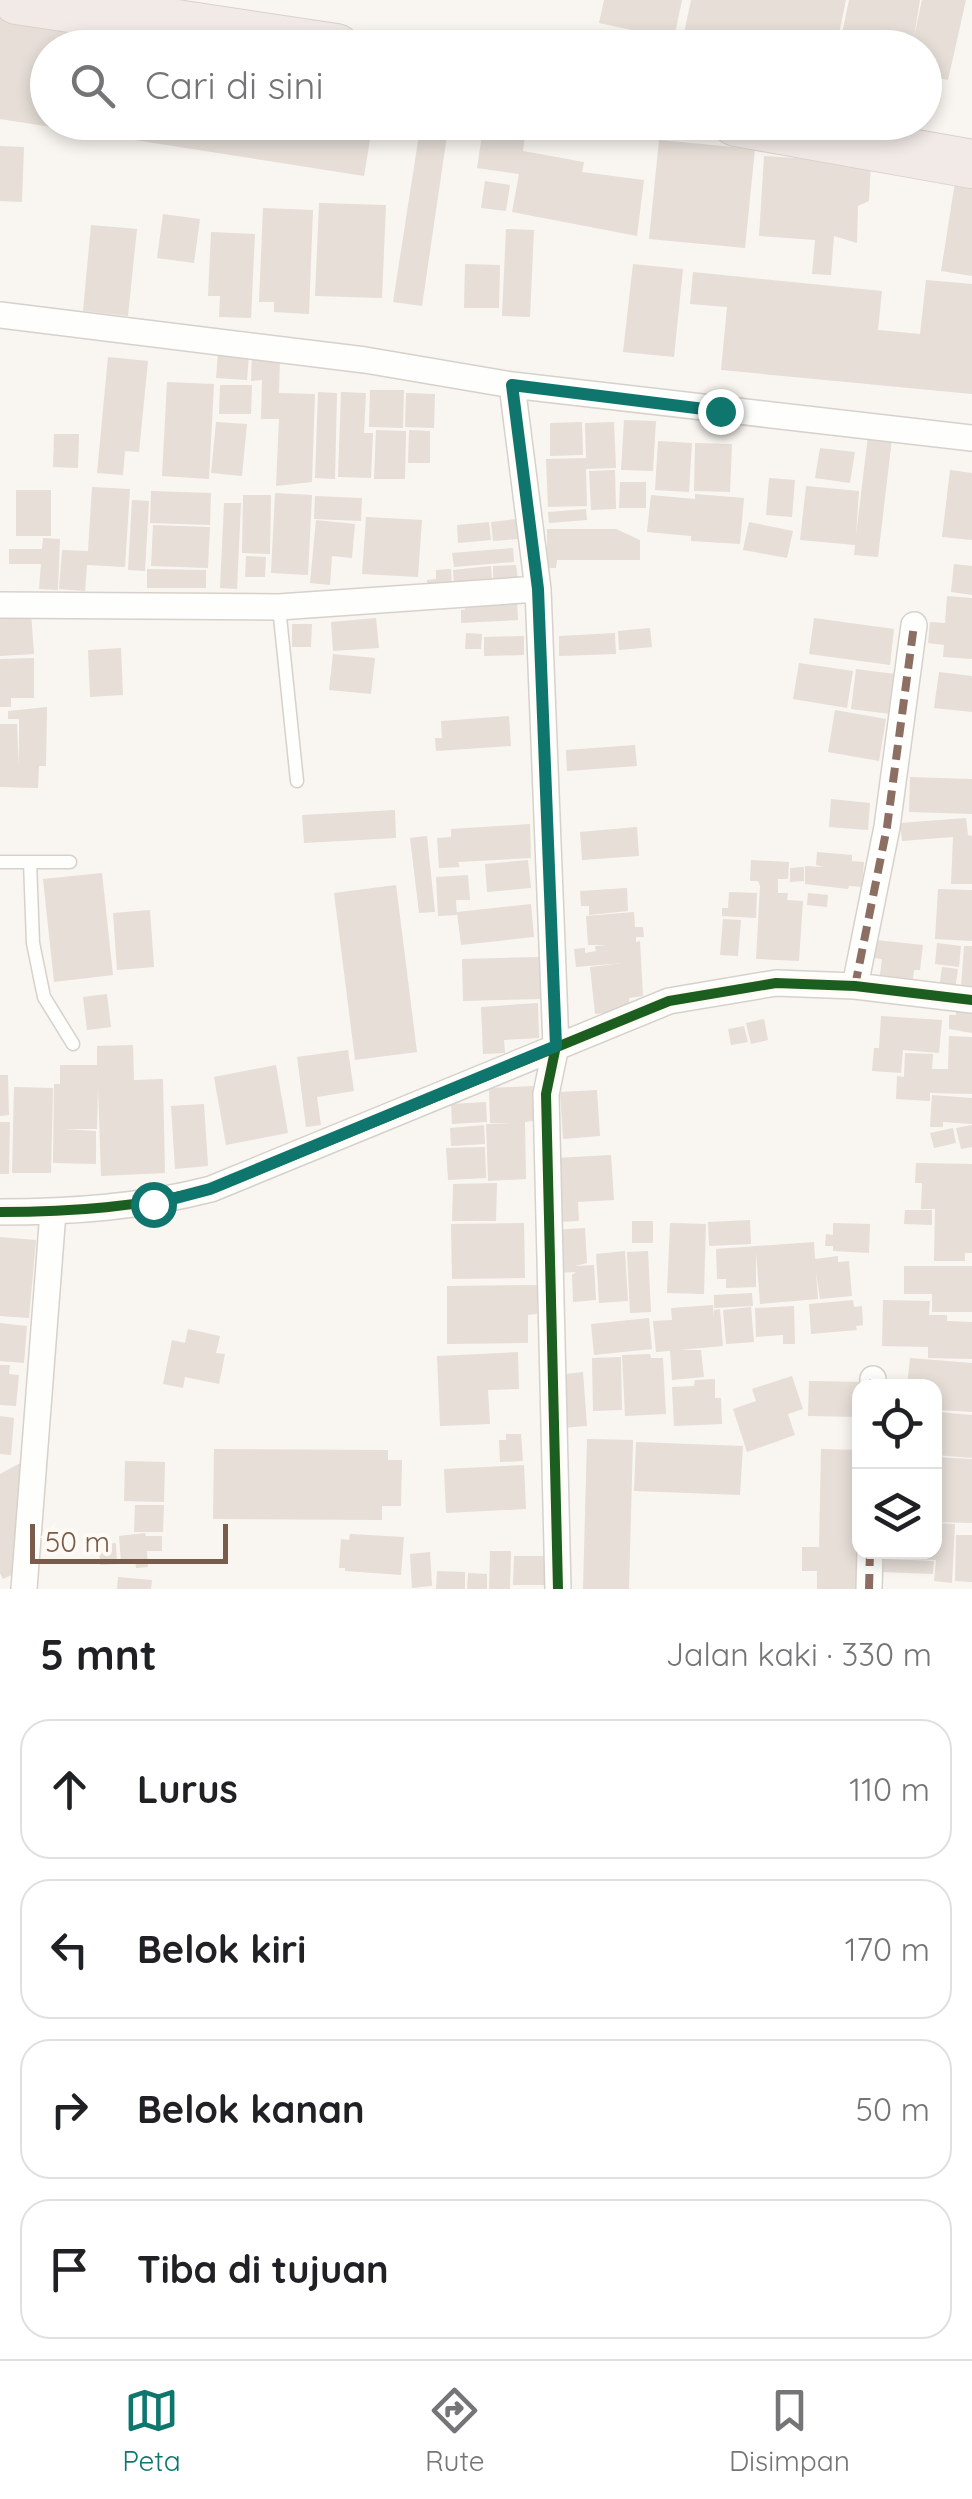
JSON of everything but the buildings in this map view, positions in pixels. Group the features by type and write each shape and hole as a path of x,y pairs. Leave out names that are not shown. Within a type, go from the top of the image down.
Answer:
{"highway":[{"path":"17,0 134,8 245,30"},
{"path":"837,140 972,164"}],"street":[{"path":"0,315 365,360 512,385 972,438"},
{"path":"512,385 538,589 556,1046 546,1094 558,1589"},
{"path":"0,605 280,607 538,589"},
{"path":"856,986 888,827 914,626"},
{"path":"0,1212 153,1204 210,1189 669,1001 776,982 856,986 972,1000"},
{"path":"24,1589 52,1212"},
{"path":"869,1589 870,1559"}],"lane":[{"path":"280,607 297,781"},
{"path":"0,862 70,862"},
{"path":"30,862 33,943 44,997 73,1044"}],"marked path":[{"path":"855,986 887,827 914,625"},
{"path":"869,1589 870,1559"}],"cycle path":[{"path":"512,385 538,589 556,1046 546,1094 558,1589"},
{"path":"0,1212 106,1207 211,1189 669,1001 776,983 855,986 972,1000"}],"route":[{"path":"153,1204 210,1189 556,1046 538,589 512,385 720,411"}]}
